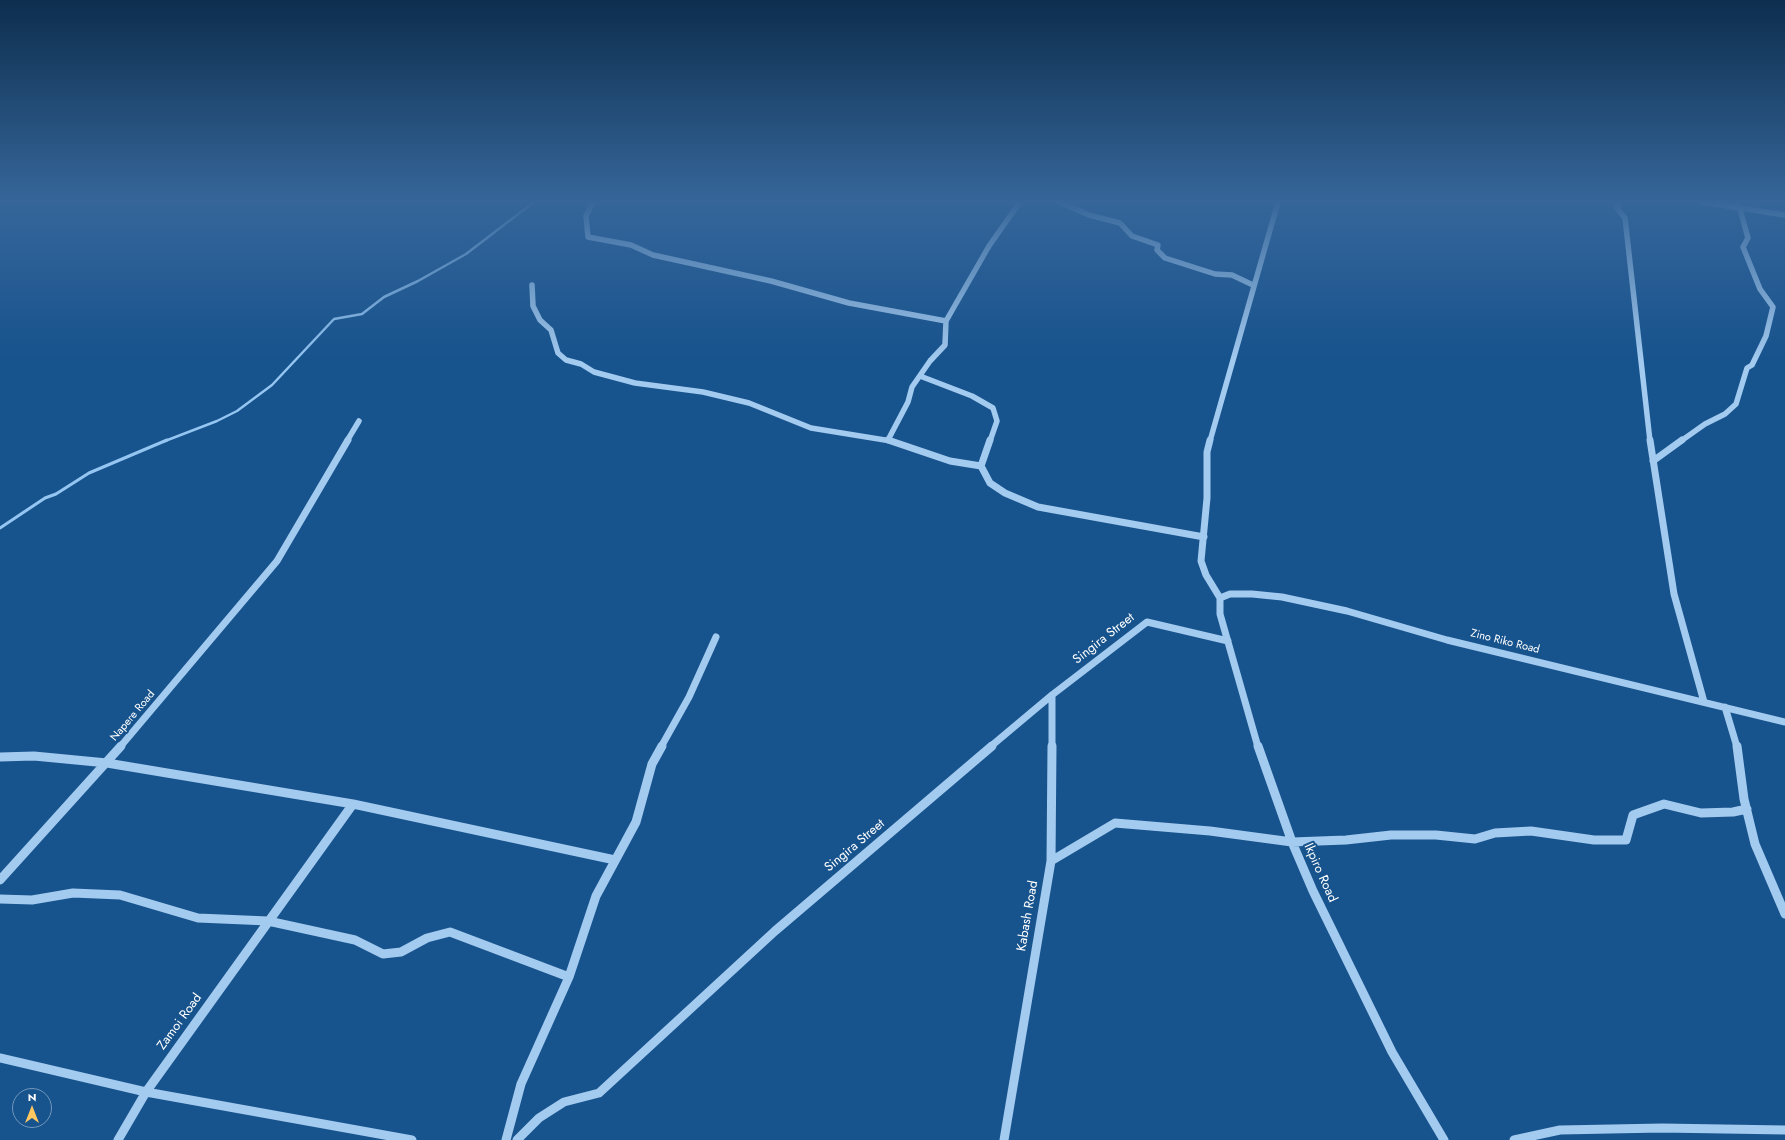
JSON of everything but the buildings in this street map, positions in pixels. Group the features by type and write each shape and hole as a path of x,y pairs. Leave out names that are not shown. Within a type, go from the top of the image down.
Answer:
{"street":[{"path":"654,255 771,281 784,286 849,303 946,321"},
{"path":"888,440 908,402 912,387 930,361 945,345 946,321 984,255"},
{"path":"1163,255 1166,258 1215,274 1232,275 1253,285"},
{"path":"1220,598 1206,575 1202,561 1207,498 1207,452 1262,255"},
{"path":"1629,255 1653,461 1674,594 1704,702"},
{"path":"1653,461 1705,424 1725,414 1740,398 1747,368 1752,364 1766,336 1773,307 1760,289 1746,255"},
{"path":"532,284 533,306 540,320 551,330 558,353 566,360 581,364 594,372 635,383 703,392 749,403 811,428 888,440 963,464 981,466"},
{"path":"920,376 972,396 993,408 997,421 981,466 990,483 1004,493 1038,507 1204,537"},
{"name":"Napere Road","path":"0,880 107,763 276,561 360,421"},
{"name":"Zino Riko Road","path":"1220,598 1230,594 1252,594 1282,597 1347,610 1447,640 1785,722"},
{"name":"Ikpiro Road","path":"1220,598 1220,614 1262,761 1289,830 1292,842 1313,891 1392,1052 1444,1140"},
{"name":"Singira Street","path":"517,1140 539,1118 564,1102 599,1092 775,931 1052,695 1147,622 1228,641"},
{"path":"506,1140 521,1084 569,977 596,896 636,822 652,764 689,697 716,637"},
{"name":"Kabash Road","path":"1004,1140 1051,861 1052,695"},
{"path":"1725,707 1736,740 1747,809 1755,844 1785,914"},
{"path":"0,757 34,756 107,763 353,804 615,860"},
{"name":"Zamoi Road","path":"118,1140 146,1092 353,804"},
{"path":"1051,861 1115,823 1210,831 1292,842 1346,840 1391,835 1436,835 1475,839 1495,833 1531,831 1594,840 1626,840 1633,815 1664,804 1701,813 1733,812 1747,809"},
{"path":"0,899 32,900 73,893 120,895 198,918 268,921 355,940 383,954 401,952 427,938 450,932 569,977"},
{"path":"0,1058 146,1092 412,1140"},
{"path":"1514,1140 1560,1130 1662,1128 1785,1130"}],"waterway":[{"path":"165,441 217,421 237,411 272,385 334,319 362,314 384,297 418,281 464,255"},
{"path":"0,528 45,498 56,494 89,473 167,440"}]}
